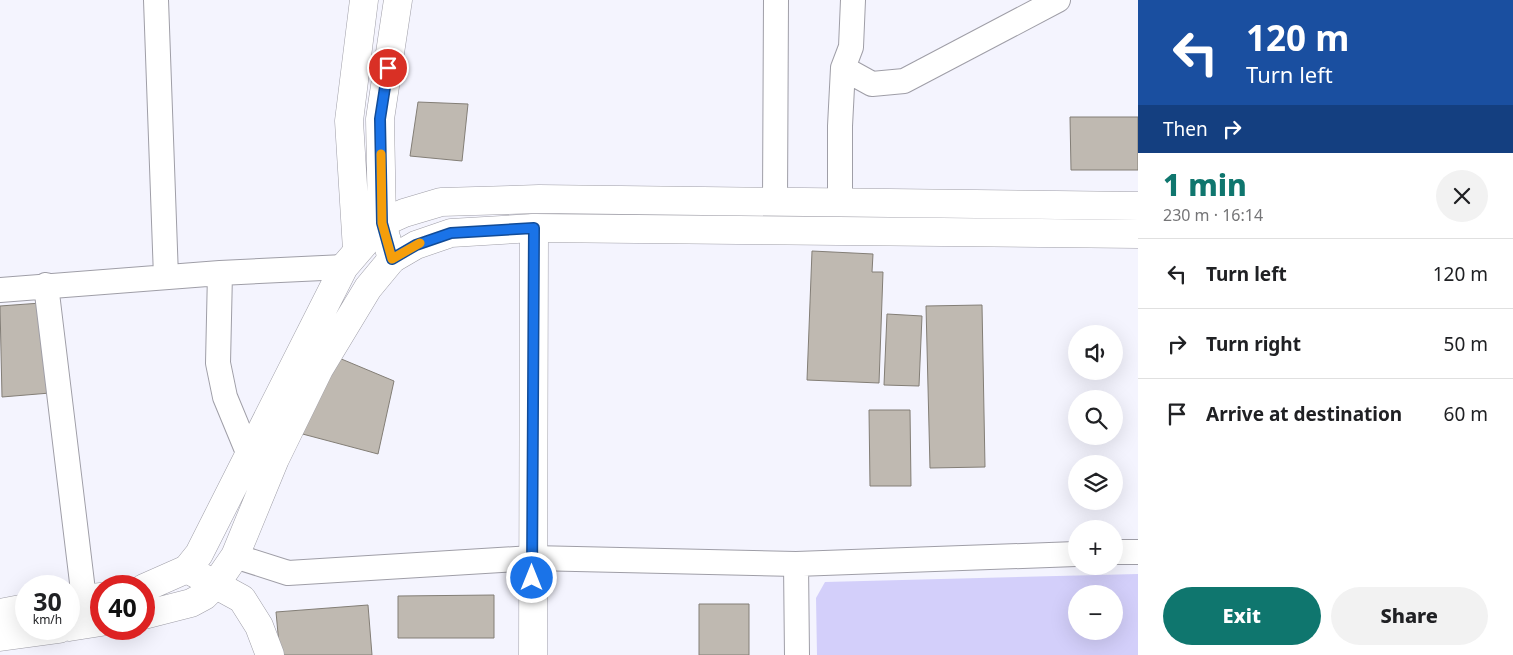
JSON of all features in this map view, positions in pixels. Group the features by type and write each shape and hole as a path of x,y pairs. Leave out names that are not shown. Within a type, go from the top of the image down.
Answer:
{"main road":[{"path":"350,258 349,121 364,0"},
{"path":"392,259 382,223 380,119 398,0"},
{"path":"155,583 186,569 199,554 350,258 382,223 404,213 441,202 539,199 1138,206"},
{"path":"533,655 534,228"},
{"path":"155,612 191,603 204,596 215,585 235,556 275,459 319,370 368,288 392,259 416,245 451,233 534,228 1138,234"},
{"path":"186,569 242,599 259,626 270,655"},
{"path":"0,613 15,610"},
{"path":"0,637 15,635"}],"street":[{"path":"156,0 166,277"},
{"path":"775,202 776,0"},
{"path":"840,202 840,126 843,68 851,47 853,0"},
{"path":"843,68 872,84 904,81 1058,0"},
{"path":"0,290 220,273 350,258"},
{"path":"220,273 218,363 226,397 249,455"},
{"path":"46,285 85,599"},
{"path":"1123,552 1138,552"},
{"path":"235,556 288,573 532,558 796,564 1068,554"},
{"path":"796,564 797,655"}],"shaded area":[{"path":"1138,574 1138,655 817,655 816,598 825,582"}],"building":[{"path":"418,102 468,104 462,161 410,156"},
{"path":"1070,117 1138,117 1138,170 1071,170"},
{"path":"812,251 873,254 872,272 883,272 879,383 807,380"},
{"path":"41,303 50,393 2,397 0,306"},
{"path":"982,305 985,467 930,468 926,306"},
{"path":"887,314 922,316 919,386 884,385"},
{"path":"339,358 394,381 378,454 295,432"},
{"path":"869,410 910,410 911,486 870,486"},
{"path":"494,595 494,638 398,638 398,596"},
{"path":"699,604 749,604 749,655 699,655"},
{"path":"368,605 372,655 280,655 276,612"}],"slow traffic":[{"path":"381,154 382,223 392,259 420,243"}],"route":[{"path":"388,68 380,119 382,223 392,259 416,245 451,233 534,228 532,578"}]}
